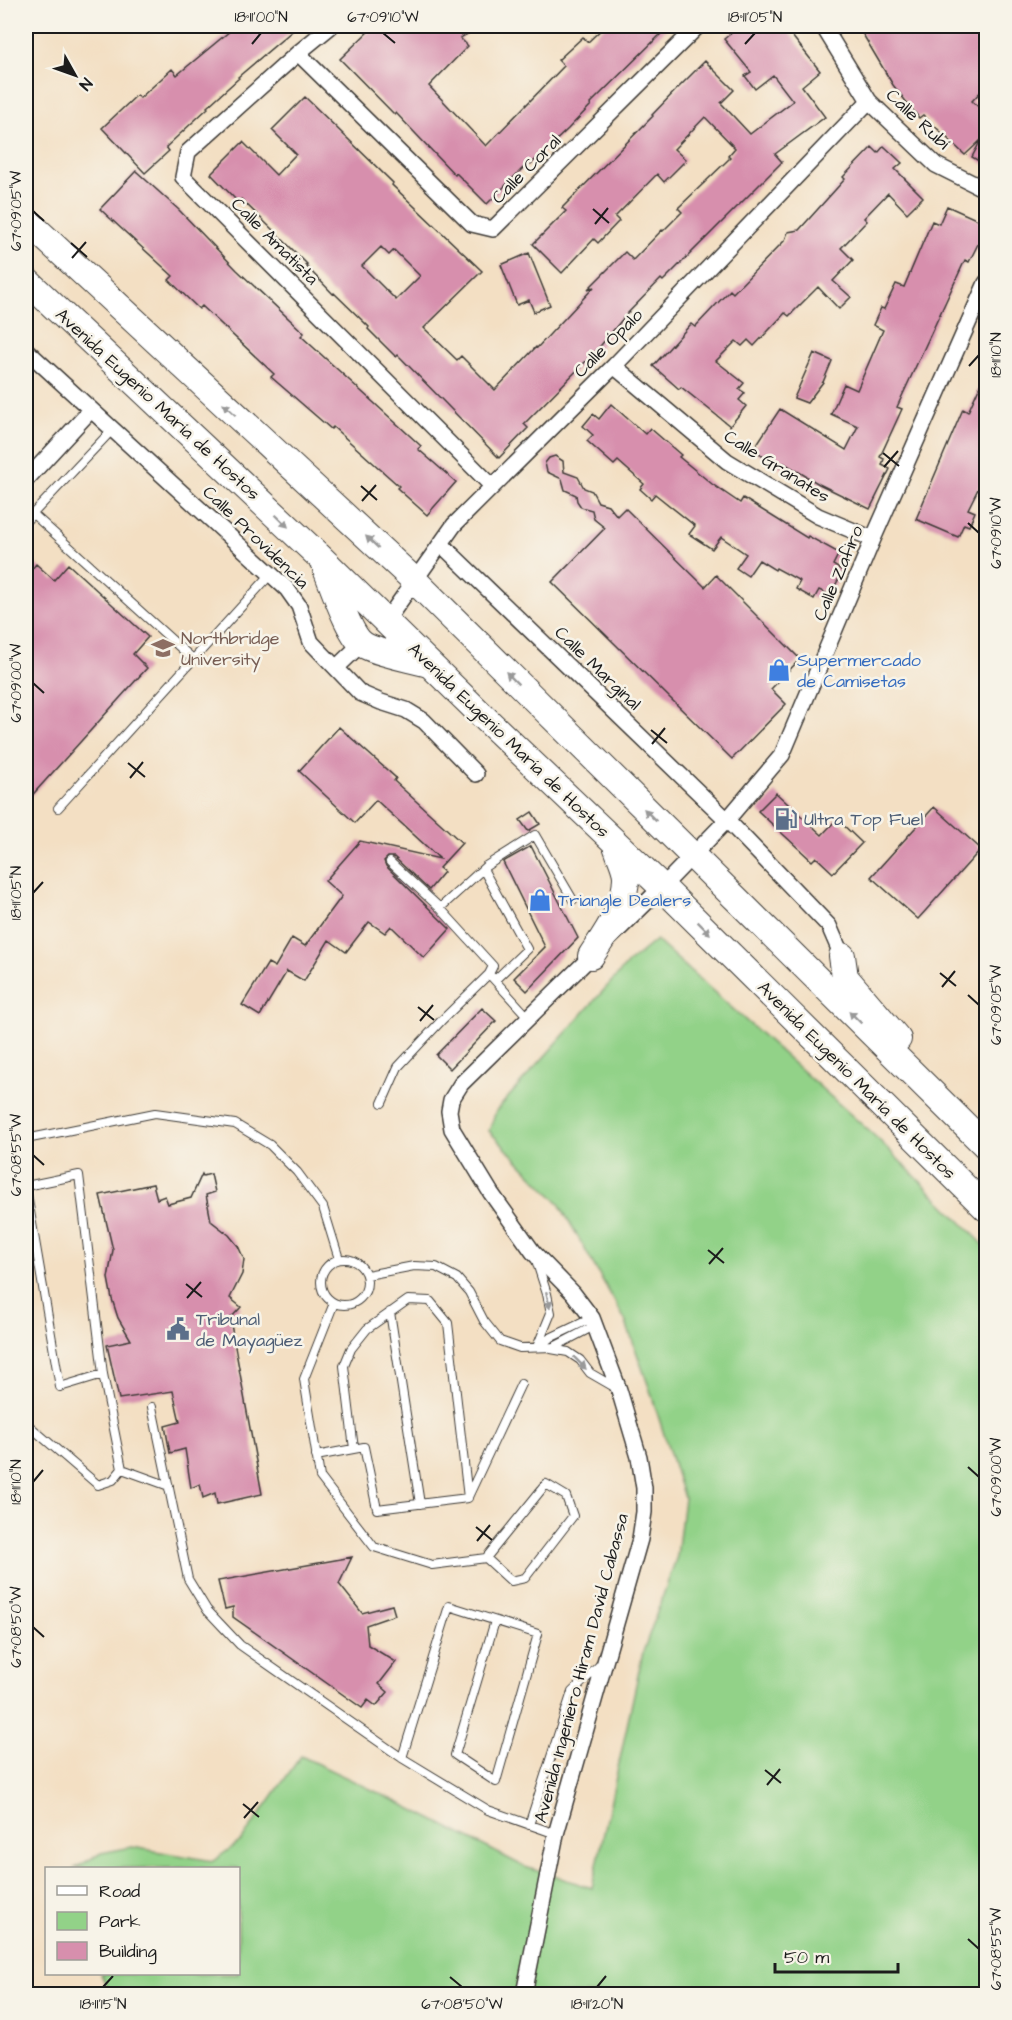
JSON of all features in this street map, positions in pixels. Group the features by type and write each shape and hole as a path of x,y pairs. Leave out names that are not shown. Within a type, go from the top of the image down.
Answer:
{"highway":[{"path":"26,220 415,581 987,1146"},
{"name":"Avenida Eugenio María de Hostos","path":"26,280 321,558 662,887 987,1208"},
{"path":"321,558 351,628 361,644 429,664"},
{"path":"591,956 622,900 627,876 615,842"},
{"path":"842,956 845,977 987,1141"}],"street":[{"name":"Calle Amatista","path":"331,26 188,152 183,177 492,486"},
{"name":"Calle Coral","path":"298,53 472,225 493,229 698,26"},
{"name":"Calle Rubí","path":"823,26 869,101 936,165 987,190"},
{"name":"Calle Ópalo","path":"386,621 454,525 614,366 869,101"},
{"name":"Calle Zafiro","path":"692,856 727,820 782,755 873,539 987,283"},
{"name":"Calle Providencia","path":"26,350 287,589 299,606 310,642 360,693 406,710 424,721 477,774"},
{"name":"Calle Granates","path":"614,366 727,461 818,516 873,539"},
{"path":"26,480 91,410"},
{"name":"Calle Marginal","path":"442,544 727,820 829,926 842,956"},
{"path":"336,668 361,644"},
{"name":"Avenida Ingeniero Hiram David Cabassa","path":"524,1995 556,1834 640,1539 645,1512 644,1488 639,1457 619,1390 593,1322 573,1293 533,1252 491,1193 452,1129 449,1111 451,1100 461,1084 692,856"}],"lane":[{"path":"26,521 113,429"},
{"path":"33,514 194,660"},
{"path":"58,808 271,574"},
{"path":"440,908 483,869 535,835 573,900"},
{"path":"390,862 440,908 493,966 492,977 529,1018"},
{"path":"382,1103 398,1067 441,1021 527,949 483,869"},
{"path":"26,1139 155,1113 235,1124 270,1145 297,1172 323,1207 339,1259"},
{"path":"103,1374 60,1387 26,1187 79,1175 103,1374 122,1469"},
{"path":"533,1252 547,1294 550,1313 537,1347"},
{"path":"339,1259 356,1261 367,1275 365,1292 352,1304 334,1303 324,1293 321,1279 327,1266 339,1259"},
{"path":"367,1275 414,1266 436,1267 457,1278 470,1292 484,1322 500,1341 520,1348 554,1347 593,1322"},
{"path":"354,1449 344,1366 351,1349 367,1329 408,1300 430,1301 447,1323 468,1498"},
{"path":"334,1303 304,1378 320,1477 374,1547 432,1565 486,1558 546,1484 566,1496 573,1516 525,1578 511,1581 486,1558"},
{"path":"390,1312 420,1504"},
{"path":"537,1347 568,1352 580,1360 590,1373 619,1390"},
{"path":"468,1498 521,1384"},
{"path":"152,1407 188,1579 207,1610 240,1645 402,1758 488,1810 556,1834"},
{"path":"26,1423 98,1485 113,1480 122,1469"},
{"path":"316,1456 364,1447 377,1509 468,1498"},
{"path":"122,1469 169,1486"},
{"path":"402,1758 449,1606 538,1634 496,1782 454,1755 495,1621"},
{"path":"529,1825 572,1692 604,1661"}],"green space":[{"path":"656,940 878,1139 986,1247 986,1994 110,1994 101,1975 240,1975 240,1867 77,1867 101,1853 132,1847 213,1861 241,1841 301,1756 406,1806 525,1867 592,1888 643,1652 677,1556 684,1498 625,1320 558,1202 489,1131 496,1111 628,963"}],"building":[{"path":"236,26 298,26 238,77 166,147 169,151 145,173 102,128 137,95 140,98 172,69 177,75"},
{"path":"374,26 482,26 460,38 468,46 429,86 486,146 564,66 558,60 583,37 588,42 605,26 669,26 568,129 531,164 529,162 487,204 456,173 455,175 340,59"},
{"path":"740,26 784,26 820,71 802,86 825,117 775,154 782,162 625,316 597,350 524,424 528,428 499,458 398,355 396,357 368,329 369,327 333,294 275,232 241,199 238,202 211,174 243,142 276,175 296,154 272,130 305,97 482,271 424,328 457,360 461,356 495,390 625,252 633,260 682,212 678,208 730,158 728,156 735,148 705,117 674,149 686,160 664,182 657,174 615,217 619,221 598,243 594,239 562,273 533,244 566,211 562,208 705,61 734,90 721,103 750,134 793,101 773,75 755,89 745,76 751,72 724,39","holes":["381,247 389,255 394,250 420,276 396,300 362,266"]},
{"path":"858,26 977,26 987,38 987,85 972,101 987,115 987,166 972,157 981,140 965,155 923,115 919,118 893,85"},
{"path":"884,146 902,163 895,169 923,197 907,213 888,193 864,218 867,221 841,248 853,260 833,281 851,297 839,309 818,287 789,316 785,313 754,346 748,340 742,346 736,341 716,361 744,383 739,389 745,393 739,400 746,406 730,426 681,387 679,389 653,366 691,324 695,327 730,290 733,293 785,240 788,232 799,230 845,179 843,177 872,147 878,153"},
{"path":"136,171 304,333 301,336 421,446 418,449 456,482 427,515 397,488 399,486 333,427 331,429 271,377 274,374 202,306 199,309 169,280 173,276 100,209"},
{"path":"947,206 987,226 969,262 965,260 897,407 902,409 880,457 884,459 882,465 890,469 870,509 819,484 784,463 781,468 753,450 780,409 846,450 858,426 831,414 844,384 857,390 883,330 873,325 881,308 884,309 896,284 904,287 932,221 939,224"},
{"path":"529,253 550,305 534,312 529,300 517,305 501,265"},
{"path":"814,353 832,361 823,382 807,403 794,398"},
{"path":"987,370 987,488 980,485 968,509 975,512 969,526 964,524 958,537 916,519 963,409 968,412"},
{"path":"611,404 645,434 650,428 681,455 679,457 740,503 743,498 807,538 808,536 839,553 833,565 843,571 830,595 819,590 814,599 796,589 800,581 759,560 748,576 736,568 746,554 721,537 712,549 689,534 695,526 655,494 651,499 640,489 644,484 618,461 614,465 587,441 593,435 583,426 593,414 599,419"},
{"path":"555,456 563,461 564,472 578,477 584,488 592,491 598,502 608,505 617,516 625,508 705,587 716,575 800,659 771,689 786,704 732,759 552,582 605,528 594,519 592,510 581,507 576,495 565,490 562,479 547,472 545,463 549,458"},
{"path":"36,564 54,580 68,564 148,637 133,654 147,668 26,802 26,576"},
{"path":"339,727 396,778 394,781 462,843 439,868 444,872 429,890 394,857 388,857 384,861 386,866 450,929 424,958 391,926 385,933 369,922 346,952 329,940 304,981 287,971 260,1016 242,1005 268,963 275,967 292,938 305,946 342,896 325,881 360,841 440,859 376,800 355,823 299,771"},
{"path":"776,793 822,835 837,819 862,843 833,873 816,857 812,861 758,811"},
{"path":"934,807 981,849 918,919 871,877"},
{"path":"532,812 540,824 528,831 520,820"},
{"name":"Triangle Dealers","path":"531,846 578,938 527,991 514,978 545,947 503,862"},
{"path":"482,1008 496,1021 450,1069 436,1055"},
{"name":"Tribunal de Mayagüez","path":"202,1174 203,1176 211,1174 215,1192 206,1195 211,1221 229,1235 238,1246 244,1259 242,1274 230,1298 241,1307 230,1319 262,1494 217,1504 215,1493 203,1498 200,1484 191,1488 185,1449 170,1453 165,1426 180,1422 173,1391 119,1399 107,1345 131,1340 118,1318 112,1299 108,1278 113,1250 100,1195 153,1184 157,1199 165,1196 168,1204 191,1198"},
{"path":"352,1557 339,1584 362,1613 392,1605 395,1615 366,1625 368,1645 396,1662 379,1684 388,1692 376,1706 368,1700 362,1708 233,1617 233,1607 225,1609 218,1581"}],"place":[{"name":"Northbridge University","path":"163,648"},
{"name":"Supermercado de Camisetas","path":"779,670"},
{"name":"Ultra Top Fuel","path":"786,819"},
{"name":"Triangle Dealers","path":"540,900"},
{"name":"Tribunal de Mayagüez","path":"178,1329"}]}
